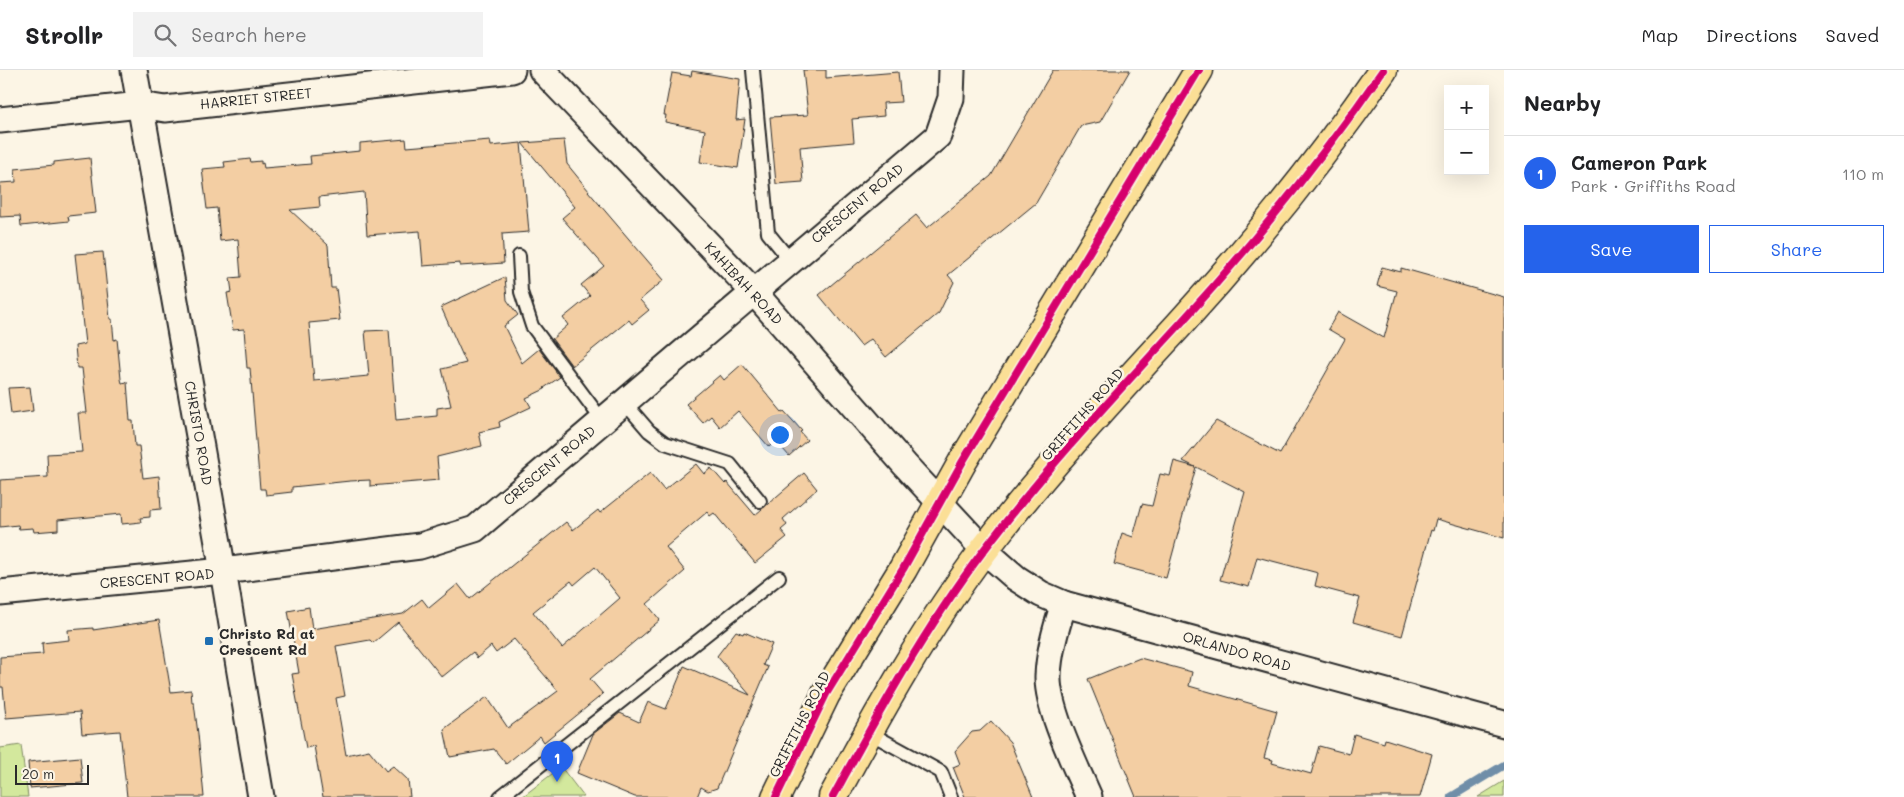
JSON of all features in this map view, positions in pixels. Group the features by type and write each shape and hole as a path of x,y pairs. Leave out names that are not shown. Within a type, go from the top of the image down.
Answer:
{"highway":[{"name":"GRIFFITHS ROAD","path":"776,797 826,694 903,569 939,503 1199,70"},
{"name":"GRIFFITHS ROAD","path":"833,797 907,665 984,550 1101,410 1180,324 1289,198 1343,128 1383,70"}],"street":[{"name":"CHRISTO ROAD","path":"134,70 261,797"},
{"name":"HARRIET STREET","path":"0,120 140,105 165,109 512,70"},
{"name":"KAHIBAH ROAD","path":"542,70 753,291 939,503 984,550"},
{"name":"CRESCENT ROAD","path":"0,593 223,571 420,546 474,529 938,136 951,98 952,70"},
{"name":"ORLANDO ROAD","path":"984,550 1016,578 1041,594 1064,604 1504,724"},
{"path":"1064,604 1056,628 1050,659 1048,677 1050,697 1072,759 1089,797"}],"lane":[{"path":"753,70 768,233 790,260"},
{"path":"519,256 521,292 532,326 602,420"},
{"path":"624,402 649,431 665,443 730,464 760,501"},
{"path":"500,797 780,577"},
{"path":"868,732 941,772 952,797"}],"green space":[{"path":"21,745 28,797 0,797 0,748"},
{"path":"561,767 584,797 522,797"},
{"path":"1504,781 1504,797 1478,797"}],"building":[{"path":"803,70 826,70 826,78 898,72 901,102 883,103 884,116 852,119 854,142 800,147 803,182 776,184 770,117 808,115"},
{"path":"1053,70 1130,70 1100,122 1081,126 1036,203 948,275 954,282 939,313 886,357 871,339 861,346 819,295 916,215 927,228 991,176"},
{"path":"692,71 740,79 736,120 745,119 738,168 700,162 705,130 665,122 666,115 664,115 672,73 691,76"},
{"path":"406,139 407,147 490,140 491,146 521,143 529,232 502,234 504,263 460,266 460,263 423,266 420,231 367,235 364,192 319,197 320,207 290,210 328,245 331,288 336,288 340,320 309,323 314,381 369,376 365,331 389,330 396,420 437,416 437,408 451,406 442,369 466,363 441,307 505,277 507,300 518,315 504,326 522,363 539,349 560,377 545,389 526,398 531,407 499,422 500,427 479,432 482,446 437,457 439,480 370,486 370,480 350,481 292,487 292,492 266,495 265,489 260,489 250,368 247,368 244,329 233,330 227,293 232,292 230,278 241,277 238,239 220,241 217,208 207,209 202,169 225,167 224,162 250,159 251,162 261,161 264,168 311,164 310,156 360,151 360,143"},
{"path":"564,140 567,164 664,280 640,300 649,310 632,324 629,320 572,366 552,339 568,325 563,318 590,296 581,285 604,266 562,218 575,207 522,143"},
{"path":"90,158 96,213 68,216 69,221 21,226 20,216 0,217 0,183 16,182 15,169 54,165 54,162"},
{"path":"103,252 110,319 112,319 114,340 117,339 122,383 127,382 130,421 133,421 135,446 139,446 143,478 159,476 161,509 150,510 150,517 140,518 141,522 122,524 121,514 58,520 58,530 34,532 33,528 19,529 18,525 0,527 0,480 48,477 47,454 82,452 78,413 87,413 82,368 77,368 75,346 85,344 75,254"},
{"path":"1382,267 1401,272 1401,268 1504,297 1504,538 1436,519 1433,531 1431,530 1402,636 1353,622 1360,598 1315,586 1318,573 1257,557 1249,587 1220,580 1245,492 1196,467 1166,578 1114,564 1122,533 1133,537 1142,504 1152,506 1160,474 1170,476 1174,461 1195,467 1183,461 1216,421 1280,454 1345,339 1328,329 1338,312 1384,338 1397,291 1377,286"},
{"path":"742,364 782,412 784,411 802,431 800,432 807,440 789,456 776,441 769,447 738,411 720,427 711,416 703,423 686,404 720,375 724,380"},
{"path":"30,387 33,411 11,414 8,388"},
{"path":"696,464 704,474 711,468 725,484 727,482 755,515 804,473 817,489 783,519 787,525 781,530 787,537 755,563 714,513 710,516 707,512 666,547 685,571 647,604 660,620 590,679 603,694 544,742 540,736 506,764 494,749 450,757 444,729 487,697 508,728 558,691 514,639 496,653 491,646 477,658 473,652 442,677 398,622 373,643 370,640 336,646 345,696 336,698 346,755 369,750 386,771 393,766 408,780 410,797 323,797 314,746 306,748 292,674 299,673 288,611 309,607 312,629 403,614 422,599 429,608 458,584 470,599 566,522 573,530 598,510 600,513 650,473 664,490","holes":["595,567 620,598 562,648 533,612 571,581 574,585"]},
{"path":"159,620 171,692 191,690 198,734 204,797 127,797 120,731 82,734 80,712 6,718 3,687 0,687 0,657 43,654 42,643 69,640 68,630 93,628 93,630"},
{"path":"736,631 743,634 744,632 772,644 763,665 768,667 717,788 708,791 701,787 697,797 635,797 577,773 593,734 620,713 639,722 648,702 666,709 684,666 750,695 717,656"},
{"path":"1140,658 1192,672 1189,686 1277,711 1264,758 1273,760 1272,763 1311,774 1319,746 1349,754 1354,734 1384,743 1385,739 1432,754 1420,797 1136,797 1088,679"},
{"path":"991,721 1010,742 1033,797 965,797 953,767 960,764 955,751 972,732 980,731"},
{"path":"80,757 83,783 30,788 28,762"}],"waterway":[{"path":"1451,797 1504,765"}],"cycle path":[{"path":"776,797 826,694 903,569 963,461 1199,70"},
{"path":"833,797 923,640 942,609 984,550 1055,463 1260,232 1311,169 1383,70"}],"place":[{"name":"Christo Rd at Crescent Rd","path":"209,641"},
{"name":"Cameron Park","path":"557,782"}]}
